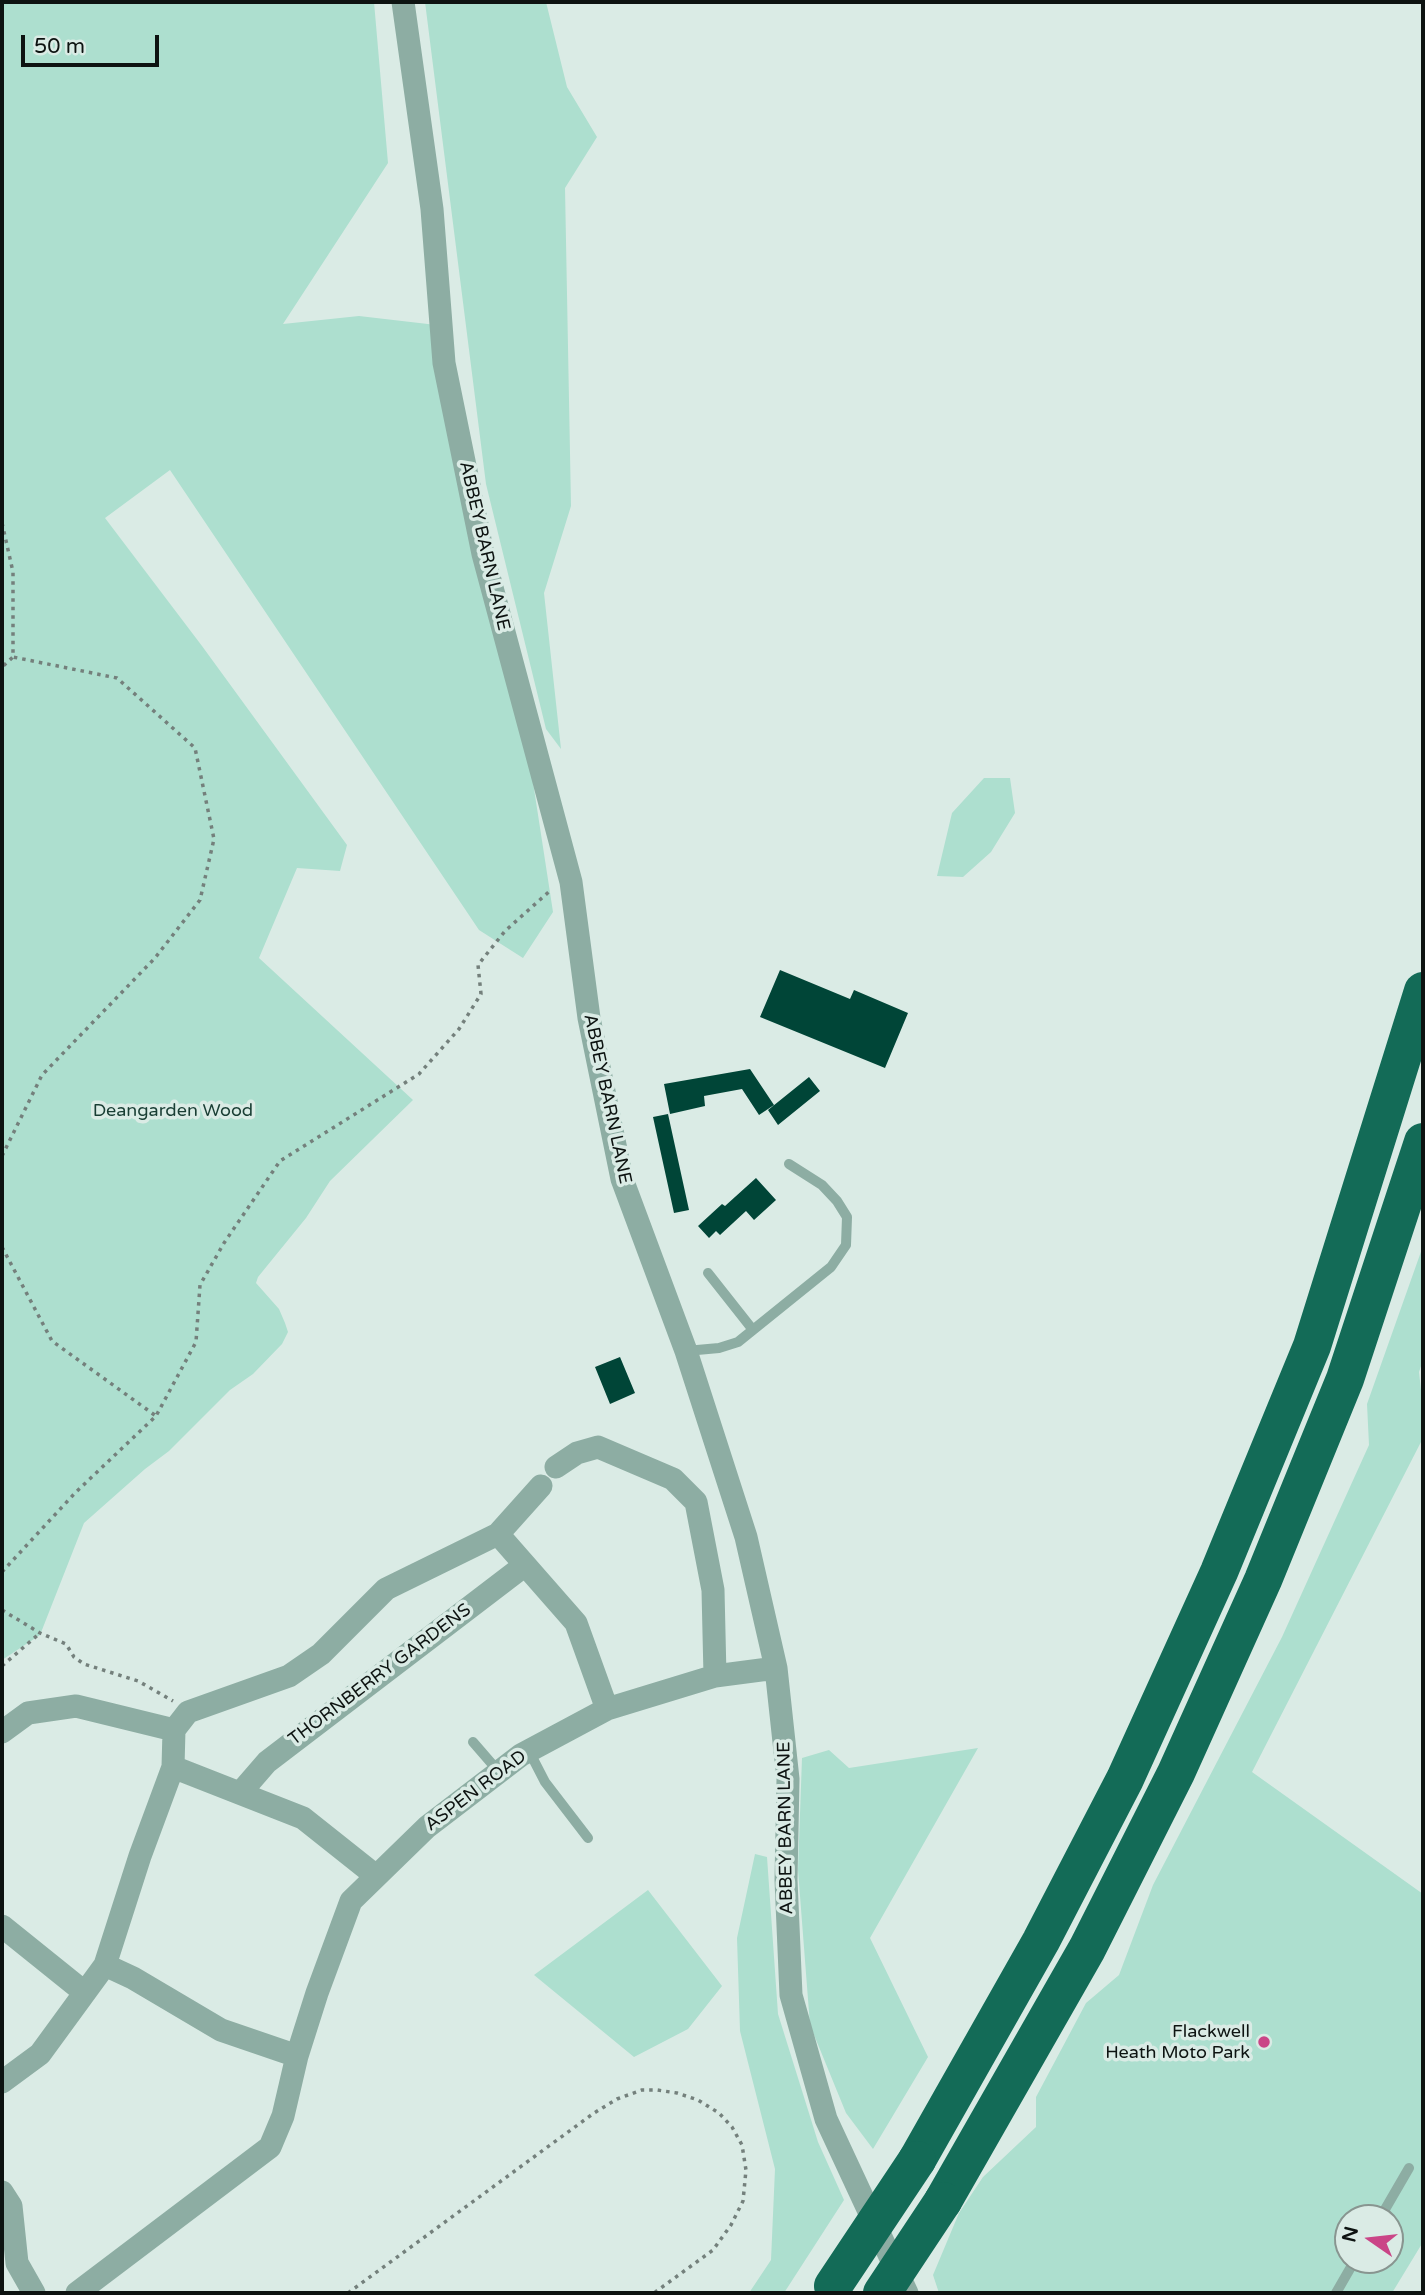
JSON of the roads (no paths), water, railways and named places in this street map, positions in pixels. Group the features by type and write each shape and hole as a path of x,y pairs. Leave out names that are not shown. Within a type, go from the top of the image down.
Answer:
{"highway":[{"path":"831,2290 917,2160 1041,1941 1125,1779 1219,1572 1312,1346 1423,991"},
{"path":"882,2293 943,2201 1087,1949 1176,1773 1263,1580 1345,1379 1423,1142"}],"street":[{"name":"ABBEY BARN LANE","path":"403,2 432,209 444,363 482,554 571,882 589,1018 622,1179 686,1351 746,1537 776,1668 788,1779 786,1880 791,1996 826,2119 907,2293"},
{"path":"556,1467 577,1453 598,1447 673,1479 696,1502 713,1590 715,1676"},
{"path":"2,1732 28,1713 76,1706 181,1721 289,1676 321,1654 386,1589 498,1534 541,1486"},
{"path":"498,1534 576,1623 607,1709"},
{"name":"THORNBERRY GARDENS","path":"241,1792 267,1762 525,1565"},
{"name":"ASPEN ROAD","path":"76,2293 270,2147 283,2116 297,2056 317,1993 351,1901 427,1827 529,1751 607,1709 715,1676 776,1668"},
{"path":"2,2082 40,2054 105,1965 140,1856 173,1767 181,1721"},
{"path":"173,1767 303,1818 376,1876"},
{"path":"2,1926 84,1992"},
{"path":"105,1965 133,1978 221,2031 297,2056"},
{"path":"2,2192 11,2206 17,2263 34,2293"}],"lane":[{"path":"686,1351 719,1348 738,1342 831,1267 846,1245 847,1217 837,1201 822,1185 789,1164"},
{"path":"708,1273 754,1330"},
{"path":"474,1742 499,1772"},
{"path":"529,1751 545,1782 588,1838"},
{"path":"1388,2204 1409,2168"},
{"path":"1336,2293 1347,2274"}],"place":[{"name":"Flackwell Heath Moto Park","path":"1264,2042"}],"park label":[{"name":"Deangarden Wood","path":"173,1111"}]}
